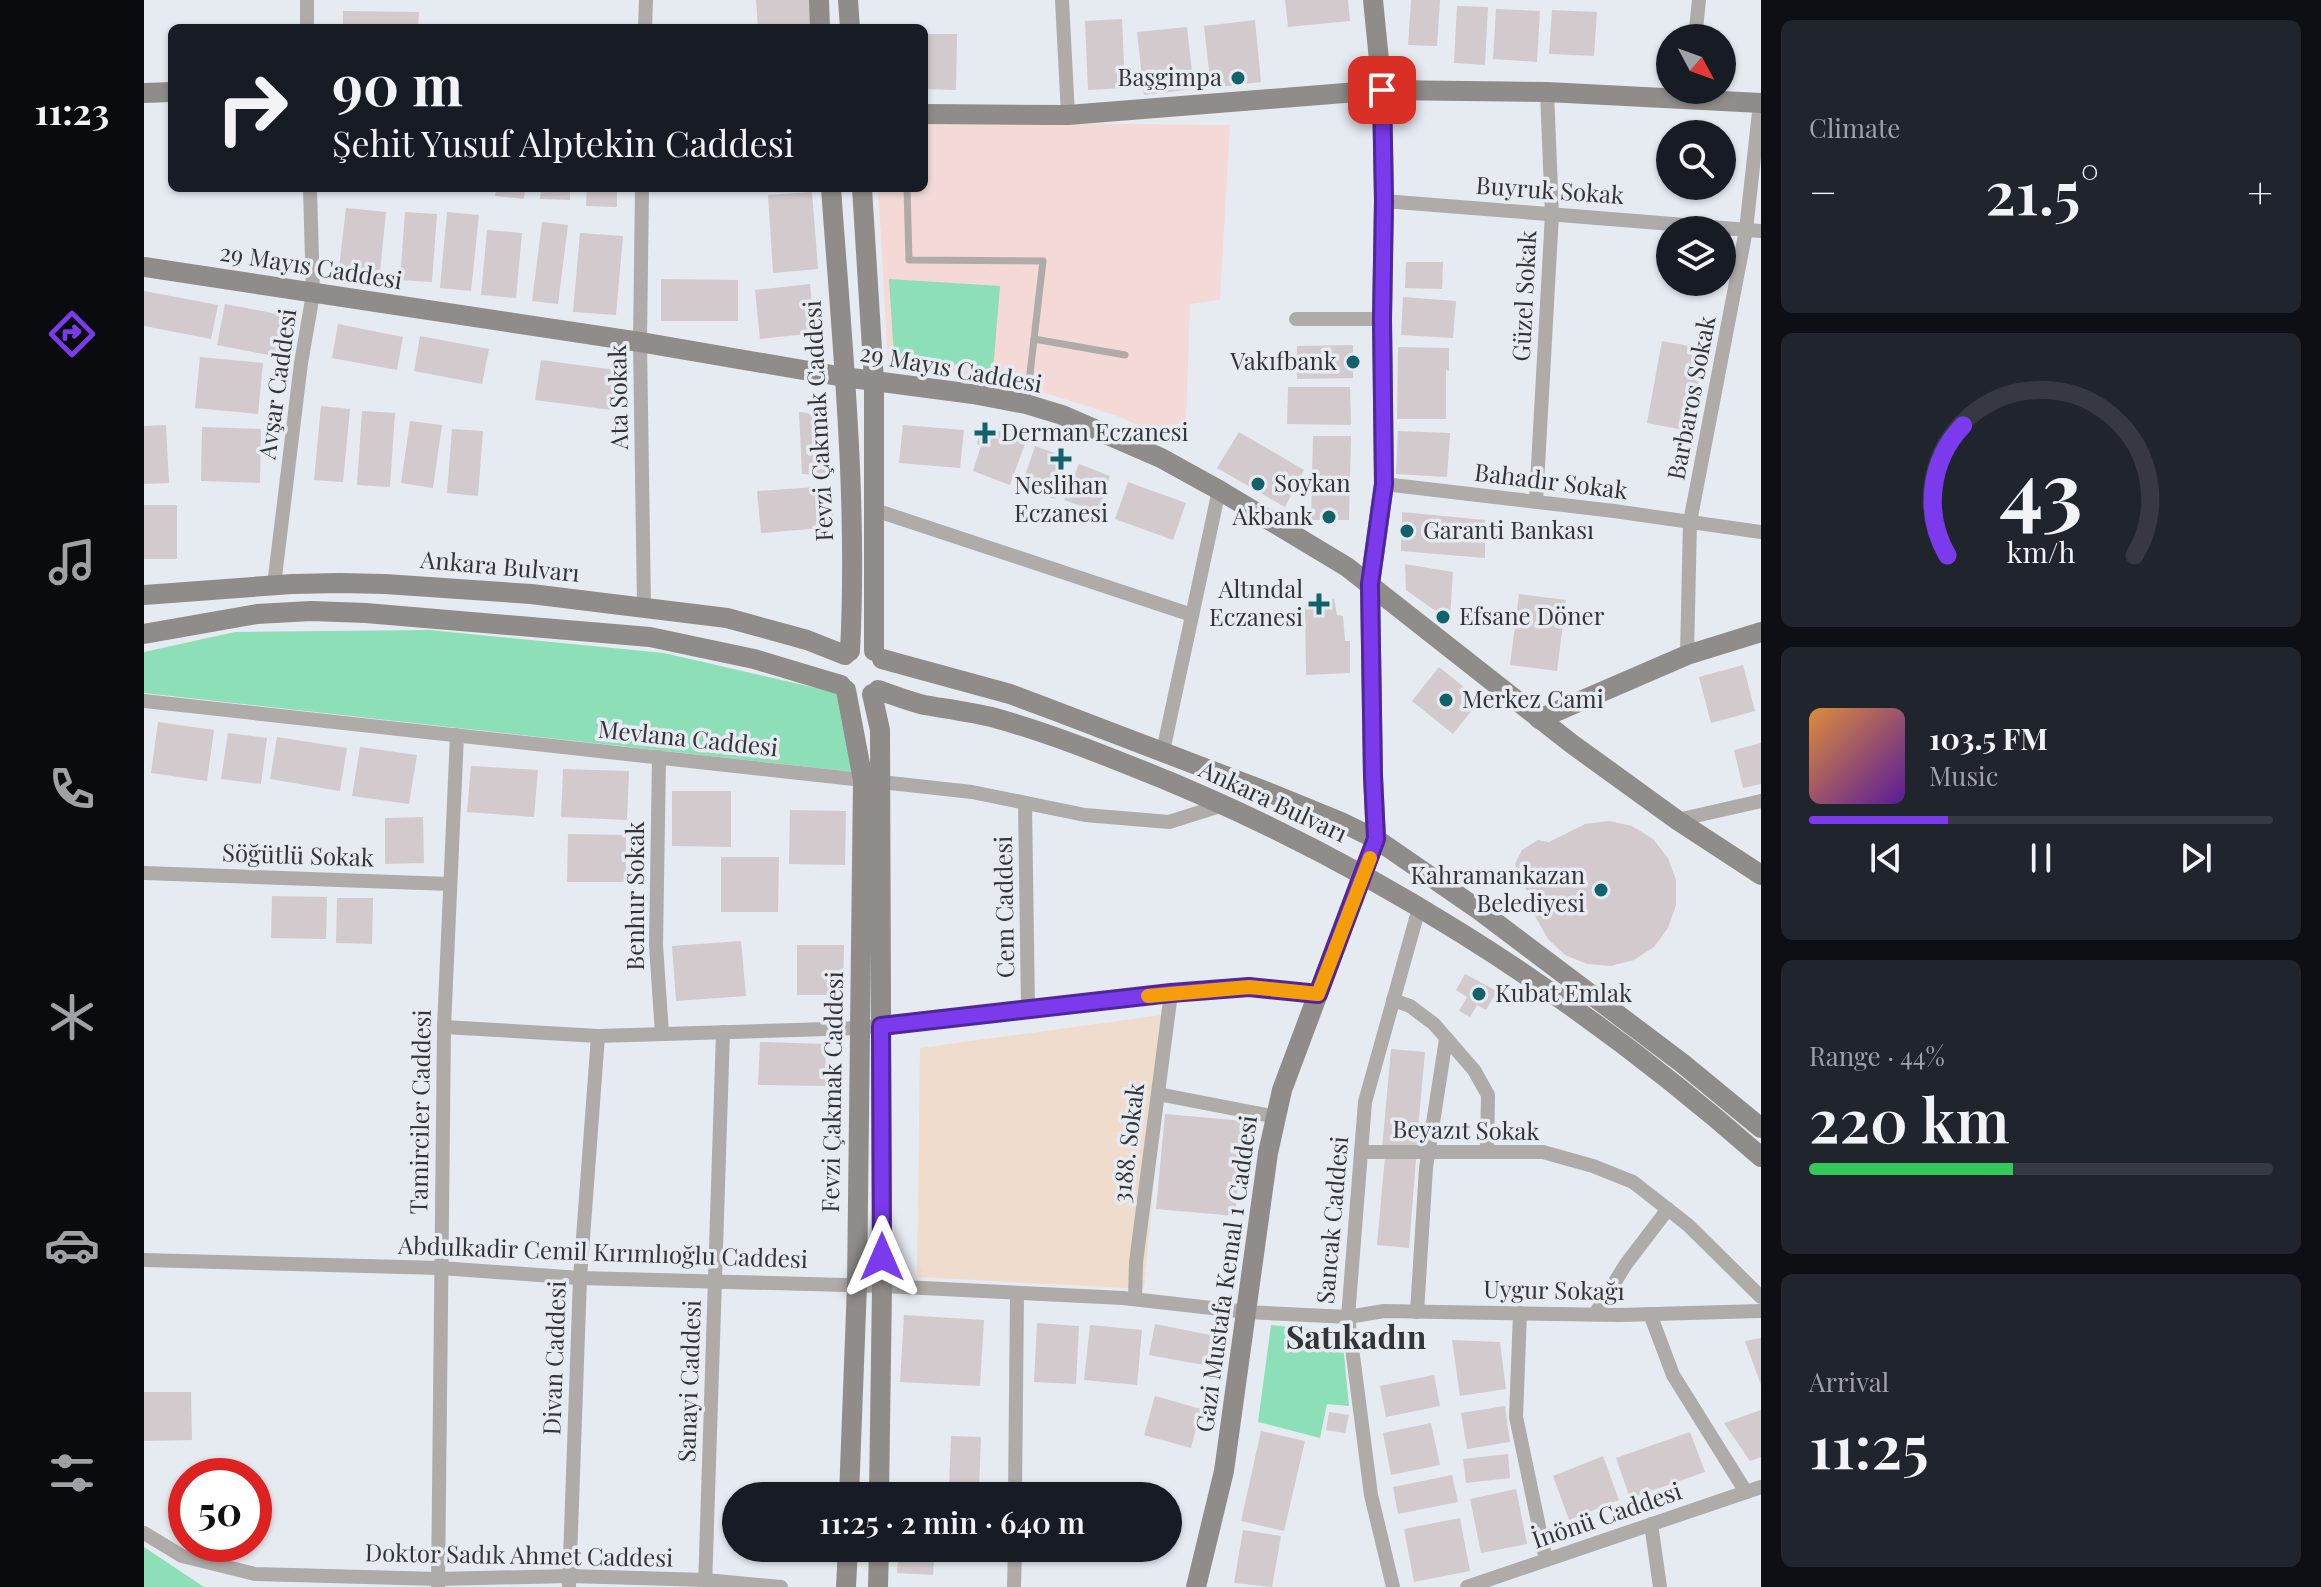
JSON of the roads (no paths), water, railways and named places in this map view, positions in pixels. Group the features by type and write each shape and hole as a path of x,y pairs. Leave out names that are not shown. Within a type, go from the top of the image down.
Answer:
{"main road":[{"path":"819,0 820,24"},
{"path":"848,0 850,24"},
{"path":"1373,0 1382,90 1384,201 1384,484 1370,584 1376,839"},
{"path":"928,114 1068,115 1382,90 1656,94"},
{"path":"144,93 168,92"},
{"path":"1736,100 1760,103"},
{"name":"Fevzi Çakmak Caddesi","path":"831,192 853,573 847,653"},
{"name":"Fevzi Çakmak Caddesi","path":"862,192 874,381 878,655"},
{"name":"29 Mayıs Caddesi","path":"144,267 640,342 844,377 973,394 1026,404 1095,428 1161,458 1322,550 1370,584 1539,719 1677,820 1761,875"},
{"name":"Ankara Bulvarı","path":"144,595 340,583 531,594 727,618 847,653"},
{"path":"144,634 257,614 311,611 650,637 743,657 844,687 858,696 875,692 885,678 886,671 878,655 861,648 847,653 838,665 844,687"},
{"path":"1539,719 1687,655 1761,632"},
{"name":"Ankara Bulvarı","path":"878,655 1010,694 1313,810 1376,839 1479,910 1670,1054 1761,1128"},
{"name":"Fevzi Çakmak Caddesi","path":"844,687 871,781"},
{"name":"Fevzi Çakmak Caddesi","path":"875,692 880,730 871,781 871,1027 882,1286 879,1482"},
{"name":"Ankara Bulvarı","path":"875,692 1017,724 1127,764 1325,853 1474,942 1609,1035 1702,1106 1761,1157"},
{"name":"Gazi Mustafa Kemal 1 Caddesi","path":"1196,1587 1224,1471 1268,1153 1282,1090 1376,839"},
{"name":"Fevzi Çakmak Caddesi","path":"850,1482 871,1027"},
{"path":"846,1587 847,1562"},
{"path":"878,1587 879,1562"}],"street":[{"path":"307,0 307,24"},
{"path":"645,24 646,0"},
{"path":"1062,0 1068,115"},
{"path":"1696,24 1699,0"},
{"name":"Güzel Sokak","path":"1536,502 1552,214 1547,92"},
{"name":"Barbaros Sokak","path":"1687,655 1690,522 1754,231 1760,103"},
{"name":"Avşar Caddesi","path":"274,585 301,363 313,294 310,192"},
{"name":"Ata Sokak","path":"642,192 640,342 644,606"},
{"name":"Buyruk Sokak","path":"1384,201 1754,231"},
{"path":"1296,319 1382,319"},
{"name":"Bahadır Sokak","path":"1384,484 1761,532"},
{"path":"1163,751 1219,490"},
{"path":"875,510 1192,615"},
{"name":"Mevlana Caddesi","path":"144,701 972,792 1085,815 1169,822 1223,805"},
{"name":"Tamirciler Caddesi","path":"438,1583 444,1027 457,735"},
{"name":"Benhur Sokak","path":"659,757 656,945 662,1034"},
{"path":"1677,820 1761,801"},
{"name":"Cem Caddesi","path":"1025,803 1028,1010"},
{"name":"Söğütlü Sokak","path":"144,873 450,884"},
{"name":"Sancak Caddesi","path":"1393,1587 1371,1495 1348,1317 1365,1102 1419,908"},
{"path":"444,1027 598,1036 871,1027 1249,987 1318,994"},
{"name":"3188. Sokak","path":"1135,1299 1136,1262 1171,993"},
{"path":"1393,1000 1410,1006 1434,1024 1474,1070 1488,1095 1487,1150"},
{"name":"Sanayi Caddesi","path":"706,1584 723,1032"},
{"name":"Divan Caddesi","path":"570,1582 580,1278 598,1036"},
{"path":"1417,1312 1428,1153 1446,1039"},
{"path":"1158,1094 1276,1117"},
{"name":"Beyazıt Sokak","path":"1361,1152 1543,1152 1593,1166 1633,1182 1668,1209 1761,1297"},
{"path":"1595,1314 1626,1264 1668,1209"},
{"name":"Abdulkadir Cemil Kırımlıoğlu Caddesi","path":"144,1260 440,1268 580,1278 882,1286 1135,1299 1247,1312 1348,1317"},
{"path":"1015,1482 1017,1293"},
{"name":"Uygur Sokağı","path":"1348,1317 1384,1311 1595,1314 1761,1311"},
{"path":"1520,1313 1516,1417 1546,1560"},
{"path":"1650,1314 1673,1375 1746,1492"},
{"name":"İnönü Caddesi","path":"1467,1587 1761,1487"},
{"path":"1651,1524 1660,1587"},
{"name":"Doktor Sadık Ahmet Caddesi","path":"144,1533 182,1556 257,1581 570,1582 781,1587"},
{"path":"1014,1587 1015,1562"}],"lane":[{"path":"907,192 909,260 1043,261 1026,404"},
{"path":"1034,339 1125,355"}],"place":[{"name":"Başgimpa","path":"1238,78"},
{"name":"Vakıfbank","path":"1353,362"},
{"name":"Derman Eczanesi","path":"985,433"},
{"name":"Neslihan Eczanesi","path":"1061,459"},
{"name":"Soykan","path":"1258,484"},
{"name":"Akbank","path":"1329,517"},
{"name":"Garanti Bankası","path":"1407,531"},
{"name":"Altındal Eczanesi","path":"1319,604"},
{"name":"Efsane Döner","path":"1443,617"},
{"name":"Merkez Cami","path":"1446,700"},
{"name":"Kahramankazan Belediyesi","path":"1601,890"},
{"name":"Kubat Emlak","path":"1479,994"}],"district":[{"name":"Satıkadın","path":"1356,1338"}]}
